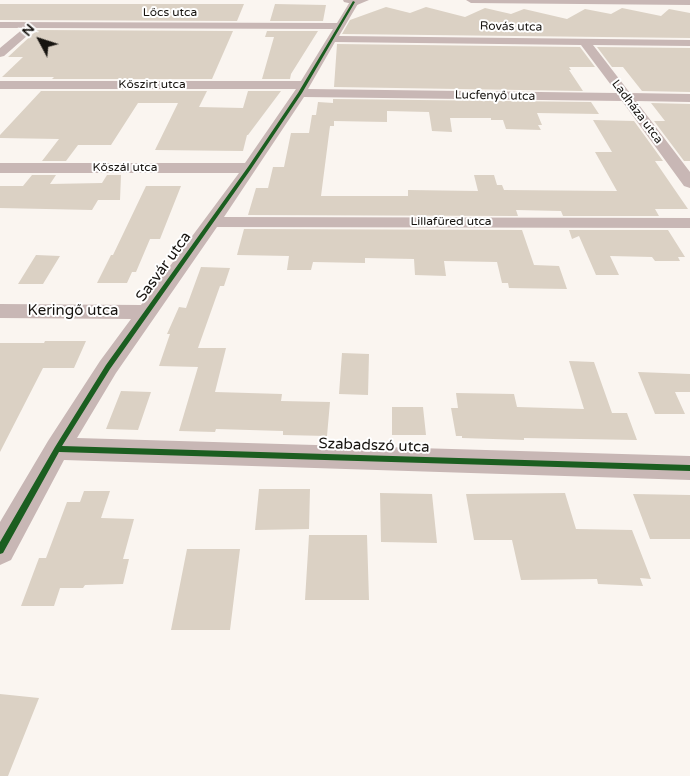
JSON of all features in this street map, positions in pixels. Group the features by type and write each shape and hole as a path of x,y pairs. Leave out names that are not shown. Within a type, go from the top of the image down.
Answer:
{"street":[{"name":"Sasvár utca","path":"0,550 57,449 108,367 250,168 302,89 355,0"},
{"path":"471,0 690,2"},
{"name":"Lőcs utca","path":"0,25 336,32"},
{"path":"0,54 34,25"},
{"name":"Rovás utca","path":"336,32 690,43"},
{"name":"Ladháza utca","path":"584,41 690,183"},
{"name":"Kőszirt utca","path":"0,84 302,89"},
{"name":"Lucfenyő utca","path":"302,89 690,98"},
{"name":"Kőszál utca","path":"0,168 250,168"},
{"name":"Lillafüred utca","path":"212,222 690,222"},
{"name":"Keringő utca","path":"0,311 147,312"},
{"name":"Szabadszó utca","path":"57,449 690,468"}],"building":[{"path":"0,4 244,4 237,21 0,20"},
{"path":"275,4 326,5 323,21 270,21"},
{"path":"386,7 410,13 426,7 465,17 485,8 511,14 524,9 567,19 585,9 611,14 622,8 661,16 669,9 690,13 690,38 342,34 350,20"},
{"path":"37,30 233,31 212,79 52,79 54,77 2,77 23,57 8,57"},
{"path":"267,31 318,31 291,74 290,79 262,79 274,37 265,37"},
{"path":"337,44 580,47 595,67 569,67 571,70 569,70 583,91 334,87"},
{"path":"597,47 690,48 690,92 642,91 623,67 612,67"},
{"path":"41,91 207,91 199,107 243,108 248,91 281,91 247,135 243,151 155,150 178,103 138,103 111,145 78,145 66,161 42,161 59,139 0,138 0,135"},
{"path":"333,99 591,102 599,114 537,113 542,125 538,125 541,130 506,129 503,120 491,120 491,118 450,118 452,132 432,131 429,112 387,111 387,122 334,121 334,126 330,126 321,196 408,196 408,190 478,191 474,175 494,175 497,185 502,185 504,190 617,191 595,152 612,152 593,120 634,121 663,161 655,161 688,209 655,209 659,216 563,216 561,211 516,210 518,216 248,215 256,188 268,188 273,167 284,167 291,133 309,133 312,115 316,115 318,102 333,103"},
{"path":"651,103 690,104 690,161 684,161 654,121 665,121"},
{"path":"32,175 56,175 50,184 102,183 107,175 121,175 120,200 98,200 92,210 0,208 0,186 23,186"},
{"path":"146,186 181,186 160,239 150,239 136,272 132,272 127,283 97,283 111,255 113,255"},
{"path":"244,229 522,230 534,265 559,266 567,289 509,288 508,283 502,283 497,262 444,261 446,276 415,275 414,259 365,258 365,263 313,262 311,270 287,270 289,256 237,255"},
{"path":"569,230 668,230 685,257 678,257 680,261 655,261 652,257 610,256 619,275 596,275 579,236 572,239"},
{"path":"36,255 60,256 43,284 18,284"},
{"path":"201,267 230,268 224,286 220,286 198,348 226,348 215,392 282,394 281,401 330,402 327,436 283,435 283,431 216,429 215,432 179,431 198,367 159,366 170,334 167,334 179,307 186,308"},
{"path":"45,341 86,341 74,368 43,368 0,452 0,343 44,343"},
{"path":"342,353 369,354 368,395 339,394"},
{"path":"569,361 594,362 612,413 627,413 637,440 524,438 524,440 462,438 462,436 456,436 451,408 458,408 456,393 514,394 517,407 584,409"},
{"path":"638,372 690,374 690,392 675,392 685,414 655,414"},
{"path":"121,391 151,392 138,430 106,429"},
{"path":"392,407 423,407 426,435 392,435"},
{"path":"259,489 310,489 309,529 255,530"},
{"path":"84,491 110,491 101,518 134,519 123,559 129,559 123,584 60,588 54,606 21,606 39,558 46,558 67,502 80,502"},
{"path":"380,493 432,494 437,543 381,542"},
{"path":"565,493 576,529 632,530 651,579 640,578 643,586 598,584 597,579 521,580 512,540 474,540 466,494"},
{"path":"633,494 690,495 690,539 650,539"},
{"path":"309,535 367,535 369,600 305,600"},
{"path":"187,549 240,549 230,630 171,630"},
{"path":"0,694 39,698 8,776 0,776"}],"cycle path":[{"path":"0,550 57,449 108,367 250,168 300,93 354,2"},
{"path":"57,449 690,468"}]}
